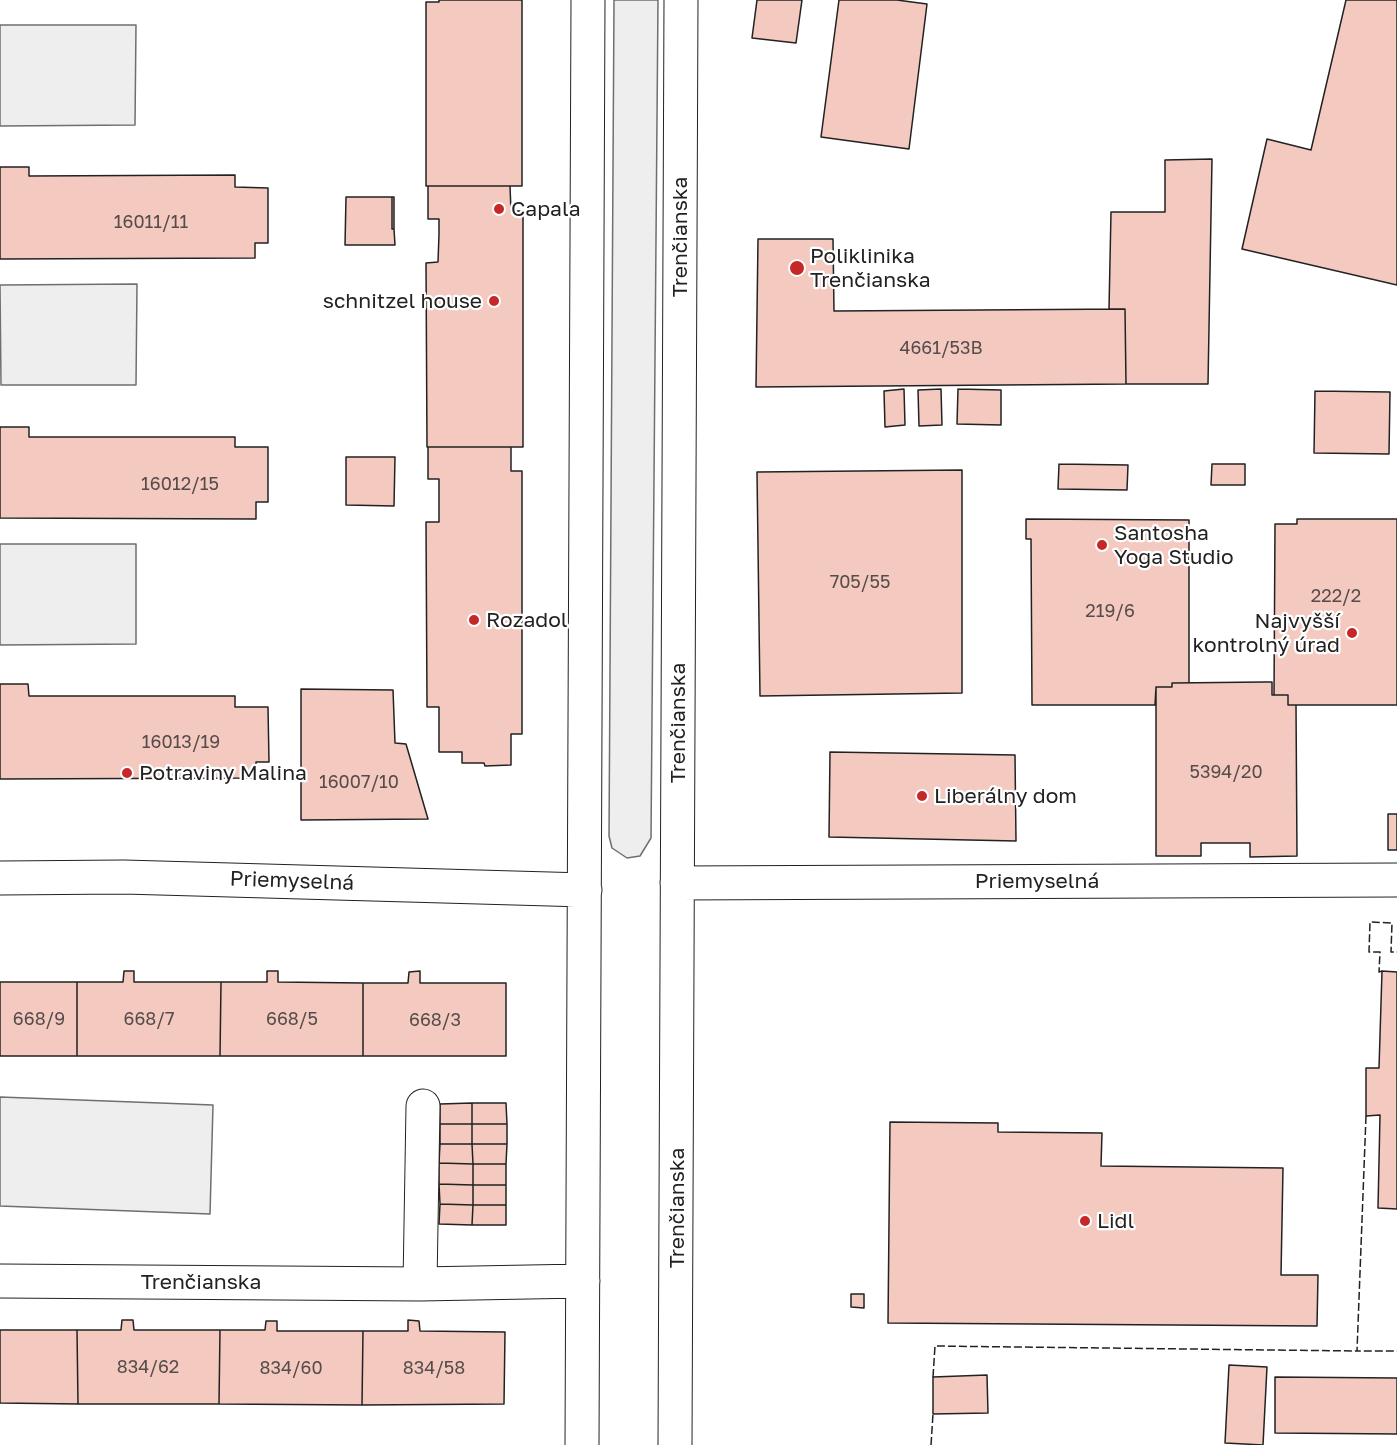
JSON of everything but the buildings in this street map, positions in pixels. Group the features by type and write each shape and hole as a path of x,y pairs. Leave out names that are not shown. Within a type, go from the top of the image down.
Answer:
{"street":[{"path":"582,1445 588,0"},
{"name":"Trenčianska","path":"675,1445 681,0"},
{"name":"Priemyselná","path":"0,878 124,877 585,890"},
{"name":"Priemyselná","path":"677,883 1397,880"},
{"path":"420,1284 423,1106"},
{"name":"Trenčianska","path":"0,1281 420,1284 583,1281"}],"shaded area":[{"path":"614,0 658,0 651,838 640,856 627,858 612,848 609,836"},
{"path":"0,25 136,25 135,125 0,126"},
{"path":"137,284 136,385 1,385 0,285"},
{"path":"0,544 136,544 136,644 0,645"},
{"path":"0,1097 213,1105 210,1214 0,1206"}],"fence":[{"path":"1382,971 1379,972 1380,952 1369,952 1370,922 1392,923 1391,952 1397,952"},
{"path":"1366,1116 1357,1351 1397,1351"},
{"path":"933,1377 935,1346 1357,1351"},
{"path":"931,1445 933,1414"}],"place":[{"name":"Capala","path":"499,209"},
{"name":"Poliklinika Trenčianska","path":"797,268"},
{"name":"schnitzel house","path":"494,301"},
{"name":"Santosha Yoga Studio","path":"1102,545"},
{"name":"Rozadol","path":"474,620"},
{"name":"Najvyšší kontrolný úrad","path":"1352,633"},
{"name":"Potraviny Malina","path":"127,773"},
{"name":"Liberálny dom","path":"922,796"},
{"name":"Lidl","path":"1085,1221"}]}
